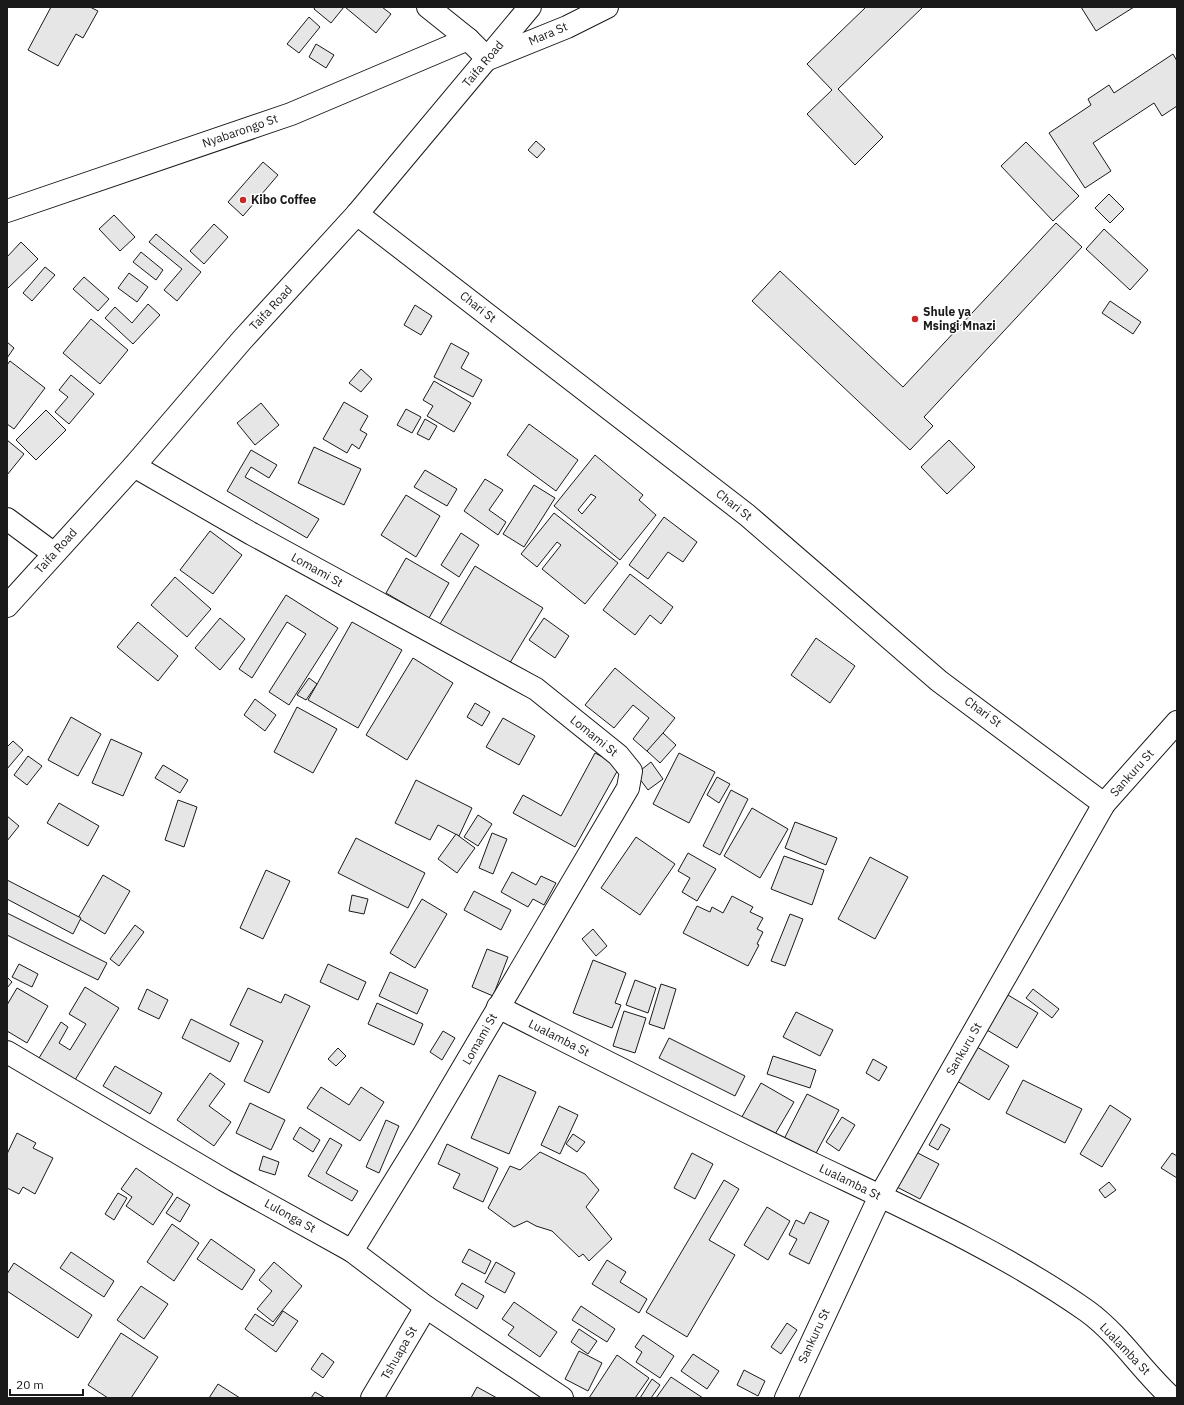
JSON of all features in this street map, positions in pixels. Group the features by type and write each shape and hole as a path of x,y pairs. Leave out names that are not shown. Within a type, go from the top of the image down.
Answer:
{"main road":[{"path":"428,7 468,39 488,59"},
{"name":"Taifa Road","path":"7,606 53,553 134,466 242,340 357,214 530,7"},
{"name":"Mara St","path":"488,59 567,27 607,7"},
{"name":"Nyabarongo St","path":"7,211 292,114 468,39"},
{"name":"Chari St","path":"357,214 747,515 939,681 1104,804"},
{"name":"Lomami St","path":"134,466 266,542 536,689 618,755 631,771 628,788 424,1134 352,1251"},
{"path":"7,519 53,553"},
{"name":"Sankuru St","path":"786,1398 880,1196 1104,804 1177,722"},
{"name":"Lualamba St","path":"498,1007 684,1102 880,1196 1005,1260 1088,1312 1114,1335 1172,1398"},
{"name":"Lulonga St","path":"7,1052 224,1180 352,1251 426,1307 562,1398"},
{"name":"Tshuapa St","path":"372,1398 426,1307"}],"building":[{"path":"51,7 90,7 98,11 83,38 76,34 58,66 28,50"},
{"path":"315,7 344,7 331,23 314,9"},
{"path":"345,7 382,7 391,14 376,33"},
{"path":"866,7 923,7 838,89 883,137 855,165 807,114 832,90 807,64"},
{"path":"1081,7 1134,7 1096,31"},
{"path":"309,17 320,27 299,53 287,44"},
{"path":"316,44 334,55 326,68 309,57"},
{"path":"1173,54 1177,61 1177,106 1162,116 1154,103 1093,143 1111,171 1085,188 1049,133 1091,105 1088,99 1109,85 1114,93"},
{"path":"536,141 545,149 537,158 528,150"},
{"path":"1026,142 1079,196 1053,221 1001,166"},
{"path":"263,162 278,175 243,216 228,202"},
{"path":"1109,194 1124,209 1110,223 1095,208"},
{"path":"114,215 135,237 120,251 99,229"},
{"path":"1056,223 1082,247 924,417 933,426 910,450 752,301 780,271 903,387"},
{"path":"214,224 228,237 204,264 190,251"},
{"path":"1104,229 1148,270 1130,290 1086,249"},
{"path":"156,234 201,272 177,301 164,290 182,269 149,242"},
{"path":"21,242 38,259 7,289 7,257"},
{"path":"141,252 163,270 156,280 133,262"},
{"path":"45,267 55,275 32,301 23,293"},
{"path":"129,273 148,287 137,302 118,288"},
{"path":"84,277 109,299 98,311 73,289"},
{"path":"1110,301 1141,322 1133,334 1102,313"},
{"path":"148,304 160,315 133,344 105,318 115,307 132,323"},
{"path":"415,305 432,316 421,335 404,325"},
{"path":"91,319 128,350 100,384 63,353"},
{"path":"7,342 14,348 7,358"},
{"path":"451,343 469,353 461,368 482,380 473,397 434,377"},
{"path":"10,361 45,388 14,429 7,424 7,365"},
{"path":"361,369 372,379 361,392 349,383"},
{"path":"71,375 94,394 69,424 55,412 68,397 59,390"},
{"path":"434,381 471,403 454,432 427,416 433,406 423,400"},
{"path":"344,402 368,416 360,430 367,434 359,449 352,444 347,453 323,439"},
{"path":"261,403 279,425 255,445 237,423"},
{"path":"406,409 421,417 412,433 397,425"},
{"path":"46,410 66,430 36,460 16,440"},
{"path":"425,419 437,426 429,440 417,434"},
{"path":"529,424 578,460 556,491 507,455"},
{"path":"7,440 24,454 7,475"},
{"path":"949,440 975,467 947,494 921,467"},
{"path":"314,447 361,469 344,505 298,483"},
{"path":"251,450 277,465 269,478 251,467 245,477 319,519 307,538 227,491"},
{"path":"595,455 643,495 639,500 656,515 620,560 554,506","holes":["591,494 596,497 582,514 578,510"]},
{"path":"425,470 457,489 447,506 414,487"},
{"path":"485,479 503,490 489,510 506,522 498,535 464,511"},
{"path":"534,485 555,498 524,547 503,534"},
{"path":"406,495 440,516 416,557 381,535"},
{"path":"554,513 618,563 585,604 542,569 561,545 557,542 537,567 521,554"},
{"path":"664,517 697,542 683,562 668,552 648,579 629,565"},
{"path":"210,531 242,555 213,594 180,570"},
{"path":"461,533 479,545 459,577 441,565"},
{"path":"406,558 449,583 429,618 386,593"},
{"path":"475,566 543,608 508,666 440,624"},
{"path":"630,574 673,607 661,624 650,615 635,635 603,610"},
{"path":"175,577 211,609 187,637 151,605"},
{"path":"286,595 338,628 289,705 269,692 306,634 287,622 252,678 239,669"},
{"path":"220,618 245,639 220,670 195,648"},
{"path":"544,618 569,636 555,658 529,640"},
{"path":"138,622 178,656 158,681 117,647"},
{"path":"352,622 402,650 358,728 308,700"},
{"path":"816,638 855,666 830,703 791,675"},
{"path":"413,658 453,683 407,760 366,735"},
{"path":"615,668 675,718 648,752 633,739 649,718 633,705 614,728 585,705"},
{"path":"309,678 317,684 306,700 297,695"},
{"path":"255,699 276,715 265,731 244,715"},
{"path":"475,703 490,712 482,726 467,717"},
{"path":"297,707 337,729 313,773 274,752"},
{"path":"71,717 101,734 78,776 48,760"},
{"path":"503,718 535,736 519,765 486,747"},
{"path":"663,733 676,745 660,763 647,751"},
{"path":"111,739 142,753 123,796 92,783"},
{"path":"13,741 23,750 7,769 7,747"},
{"path":"595,753 620,766 575,847 513,813 523,795 561,816"},
{"path":"679,753 715,772 689,823 653,804"},
{"path":"28,756 42,766 27,785 14,775"},
{"path":"651,762 663,779 648,790 636,774"},
{"path":"163,765 188,780 180,793 155,778"},
{"path":"717,777 730,784 719,803 707,795"},
{"path":"416,780 472,808 459,836 438,825 430,840 395,823"},
{"path":"731,790 748,799 720,855 703,846"},
{"path":"178,800 197,807 184,847 165,840"},
{"path":"59,803 99,826 88,846 47,823"},
{"path":"752,808 788,829 760,878 724,856"},
{"path":"478,815 492,824 478,846 464,837"},
{"path":"7,816 19,826 7,841"},
{"path":"795,822 837,838 826,865 785,848"},
{"path":"492,833 507,839 493,874 479,868"},
{"path":"456,834 475,848 457,873 438,859"},
{"path":"636,837 675,864 640,915 601,888"},
{"path":"356,838 425,873 408,908 338,873"},
{"path":"688,853 716,869 697,901 682,892 690,878 678,871"},
{"path":"784,856 824,870 812,905 771,889"},
{"path":"870,857 908,877 875,939 838,919"},
{"path":"266,870 290,881 263,939 240,928"},
{"path":"512,872 536,885 541,876 556,883 544,905 533,899 528,907 501,892"},
{"path":"103,875 130,891 105,934 78,918"},
{"path":"7,880 81,918 73,934 7,899"},
{"path":"474,891 511,910 501,930 464,910"},
{"path":"352,895 368,899 364,914 349,911"},
{"path":"732,896 753,907 750,912 763,918 757,929 763,932 757,944 759,945 748,966 683,933 697,906 710,912 712,907 723,913"},
{"path":"422,899 447,914 415,968 390,953"},
{"path":"7,913 107,963 98,980 7,935"},
{"path":"790,914 803,919 785,966 771,961"},
{"path":"135,925 144,932 119,966 110,959"},
{"path":"593,929 607,946 596,956 582,939"},
{"path":"487,949 508,957 493,996 472,987"},
{"path":"593,960 626,973 615,1003 621,1005 612,1028 573,1013"},
{"path":"19,964 38,974 32,987 12,977"},
{"path":"328,964 366,982 358,1000 320,982"},
{"path":"390,972 428,990 417,1014 379,996"},
{"path":"7,977 12,982 7,988"},
{"path":"635,980 656,988 648,1013 626,1005"},
{"path":"661,984 676,989 664,1029 649,1024"},
{"path":"85,987 119,1008 75,1080 39,1058 61,1022 68,1027 59,1043 70,1050 86,1024 69,1014"},
{"path":"17,988 48,1006 27,1043 7,1031 7,1005"},
{"path":"248,988 281,1003 285,994 310,1006 269,1093 244,1081 263,1041 230,1025"},
{"path":"147,989 168,1000 159,1019 138,1009"},
{"path":"1033,989 1059,1009 1052,1018 1026,998"},
{"path":"1008,995 1038,1013 1017,1048 987,1030"},
{"path":"377,1003 423,1024 414,1045 368,1024"},
{"path":"624,1011 646,1018 635,1053 613,1046"},
{"path":"796,1012 833,1030 820,1056 783,1037"},
{"path":"191,1019 239,1043 230,1062 182,1038"},
{"path":"443,1031 455,1038 442,1060 430,1052"},
{"path":"669,1038 745,1076 735,1096 659,1058"},
{"path":"977,1047 1009,1066 989,1100 957,1081"},
{"path":"338,1048 346,1056 336,1066 328,1059"},
{"path":"773,1056 816,1070 810,1088 767,1074"},
{"path":"873,1059 887,1067 879,1081 866,1073"},
{"path":"115,1066 162,1093 150,1114 103,1086"},
{"path":"210,1073 225,1084 209,1106 231,1122 214,1146 177,1120"},
{"path":"499,1075 536,1092 509,1154 471,1138"},
{"path":"1023,1080 1082,1109 1065,1143 1006,1113"},
{"path":"761,1083 794,1102 771,1141 739,1122"},
{"path":"321,1087 349,1105 361,1087 384,1102 360,1141 307,1108"},
{"path":"807,1094 839,1110 814,1157 783,1141"},
{"path":"250,1103 285,1120 271,1150 236,1133"},
{"path":"1110,1105 1131,1119 1102,1167 1080,1154"},
{"path":"559,1106 578,1115 560,1154 541,1145"},
{"path":"842,1117 855,1125 839,1151 826,1142"},
{"path":"386,1120 399,1126 379,1173 366,1167"},
{"path":"941,1124 950,1129 938,1150 929,1145"},
{"path":"300,1127 320,1140 313,1152 293,1139"},
{"path":"17,1133 36,1143 33,1148 53,1158 35,1194 23,1187 19,1194 7,1188 7,1154"},
{"path":"573,1134 585,1142 577,1152 566,1144"},
{"path":"330,1138 342,1145 326,1173 358,1191 352,1201 308,1176"},
{"path":"447,1144 498,1168 483,1202 453,1188 460,1174 438,1164"},
{"path":"914,1151 939,1164 920,1199 895,1186"},
{"path":"540,1152 585,1174 599,1190 586,1207 612,1239 589,1261 583,1254 579,1257 552,1231 536,1226 527,1221 514,1227 488,1208 510,1166 520,1170"},
{"path":"692,1153 713,1164 695,1199 674,1188"},
{"path":"1172,1153 1177,1156 1177,1178 1161,1168"},
{"path":"263,1156 279,1162 275,1175 259,1170"},
{"path":"136,1168 173,1194 153,1225 126,1206 132,1197 121,1189"},
{"path":"724,1180 739,1189 709,1240 735,1255 687,1337 646,1312"},
{"path":"1109,1182 1116,1190 1105,1198 1099,1190"},
{"path":"118,1193 127,1198 114,1220 105,1214"},
{"path":"177,1197 190,1205 180,1222 166,1213"},
{"path":"767,1207 790,1221 768,1260 744,1245"},
{"path":"810,1212 829,1221 809,1264 789,1254 797,1239 789,1235 796,1220 804,1224"},
{"path":"172,1224 199,1243 174,1281 147,1262"},
{"path":"211,1239 255,1270 242,1290 197,1259"},
{"path":"469,1249 491,1261 485,1274 462,1262"},
{"path":"71,1252 114,1281 104,1297 60,1268"},
{"path":"607,1260 626,1272 620,1282 647,1299 639,1313 592,1284"},
{"path":"274,1262 302,1286 273,1322 257,1309 272,1291 259,1280"},
{"path":"496,1262 515,1273 505,1293 485,1282"},
{"path":"14,1263 92,1315 78,1338 7,1291 7,1274"},
{"path":"462,1283 484,1296 477,1309 455,1295"},
{"path":"141,1286 168,1304 144,1339 117,1320"},
{"path":"514,1302 557,1332 540,1357 508,1335 514,1327 502,1319"},
{"path":"581,1306 615,1329 607,1342 572,1320"},
{"path":"283,1311 298,1321 276,1352 245,1329 255,1314 273,1326"},
{"path":"787,1323 797,1330 781,1354 771,1347"},
{"path":"579,1329 597,1341 588,1354 571,1342"},
{"path":"121,1333 158,1357 131,1398 108,1398 88,1385"},
{"path":"643,1335 674,1356 660,1378 636,1362 642,1352 635,1347"},
{"path":"579,1351 602,1363 588,1391 565,1379"},
{"path":"322,1353 334,1362 323,1378 311,1369"},
{"path":"693,1354 719,1371 707,1389 681,1371"},
{"path":"617,1355 649,1378 635,1398 589,1398"},
{"path":"744,1370 765,1381 758,1396 737,1385"},
{"path":"671,1377 703,1398 656,1398"},
{"path":"652,1379 660,1385 651,1398 640,1398"},
{"path":"218,1384 240,1398 209,1398"},
{"path":"477,1387 497,1398 471,1398"},
{"path":"315,1392 325,1398 311,1398"}],"place":[{"name":"Kibo Coffee","path":"243,200"},
{"name":"Shule ya Msingi Mnazi","path":"915,319"}]}
